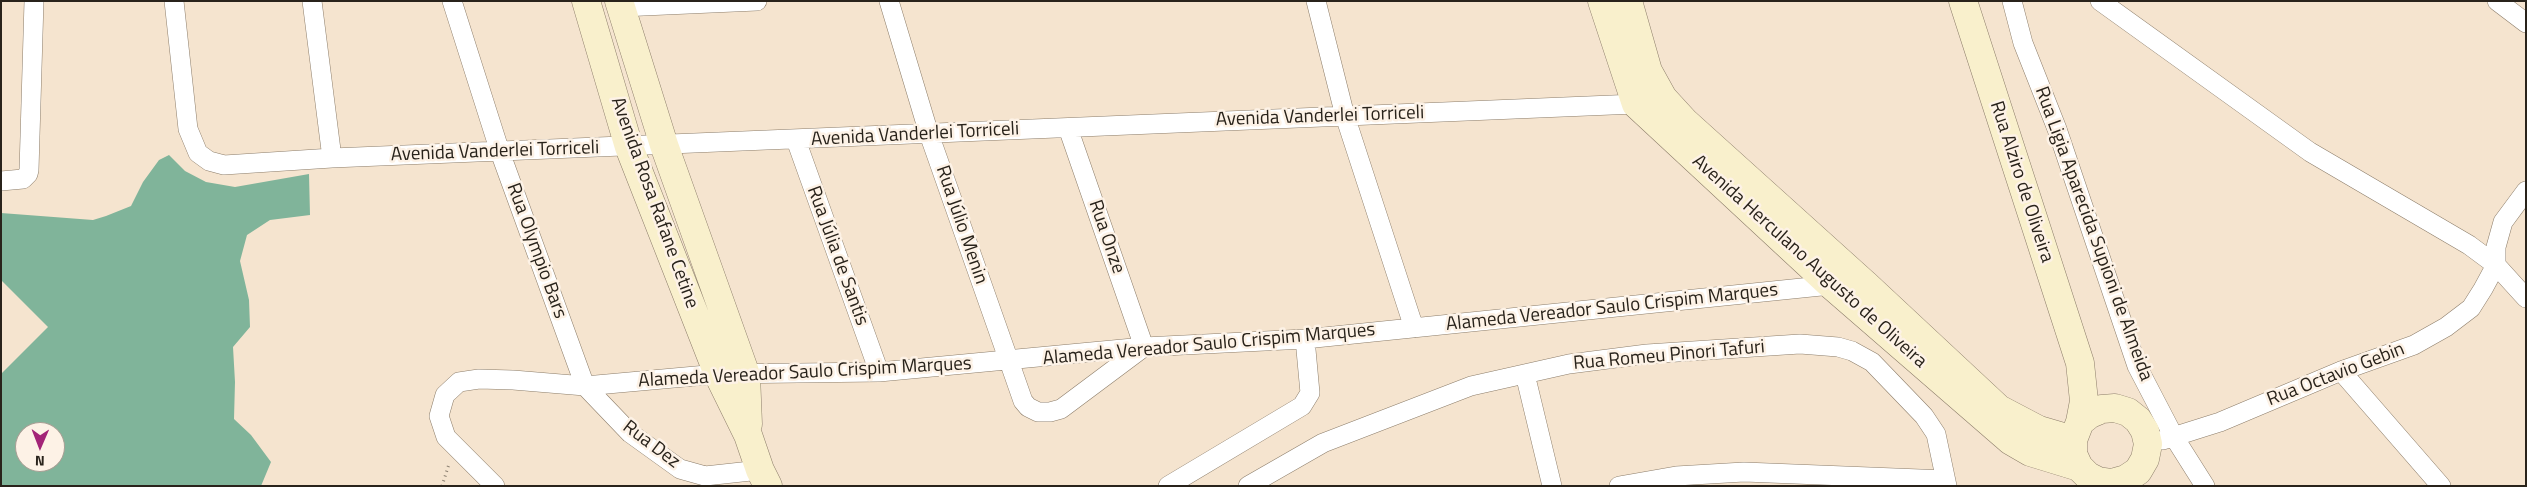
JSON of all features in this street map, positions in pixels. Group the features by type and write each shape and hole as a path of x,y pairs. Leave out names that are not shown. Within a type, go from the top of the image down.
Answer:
{"street":[{"path":"1,181 26,177 29,170 34,1"},
{"name":"Avenida Vanderlei Torriceli","path":"174,1 188,129 198,153 209,161 224,165 332,158 1636,104"},
{"path":"312,1 332,158"},
{"name":"Rua Olympio Bars","path":"452,1 500,152 585,386"},
{"name":"Avenida Rosa Rafane Cetine","path":"586,1 629,147 718,374 748,435"},
{"path":"620,4 756,1"},
{"name":"Rua Júlio Menin","path":"889,1 929,134 1023,401 1028,407 1038,412 1050,412 1061,408 1144,347"},
{"path":"1316,1 1345,116 1414,328"},
{"name":"Avenida Herculano Augusto de Oliveira","path":"1602,1 1636,104 1831,285 2011,441 2090,479"},
{"name":"Avenida Herculano Augusto de Oliveira","path":"1628,1 1648,71 1663,98 1685,122 1867,286 1998,410 2039,430 2077,431"},
{"name":"Rua Alziro de Oliveira","path":"1963,1 2080,364 2084,394 2074,454 2090,479"},
{"name":"Rua Ligia Aparecida Supioni de Almeida","path":"2012,1 2023,43 2057,129 2134,357 2174,437 2205,486"},
{"path":"2100,1 2310,152 2469,245 2496,265 2526,298"},
{"path":"2497,1 2526,23"},
{"name":"Avenida Rosa Rafane Cetine","path":"620,4 664,145 746,375 748,435"},
{"path":"1636,104 1652,103 1663,98"},
{"name":"Rua Onze","path":"1068,128 1144,347"},
{"name":"Rua Júlia de Santis","path":"796,140 878,372"},
{"path":"2496,265 2496,246 2504,222 2526,191"},
{"name":"Rua Octavio Gebin","path":"2145,463 2174,437 2220,422 2341,371 2414,345 2446,327 2471,308 2496,265"},
{"name":"Alameda Vereador Saulo Crispim Marques","path":"495,486 446,437 439,416 445,395 459,382 479,379 585,386 718,374 878,372 1144,347 1305,339 1831,285"},
{"path":"1168,486 1302,406 1310,392 1305,339"},
{"name":"Rua Romeu Pinori Tafuri","path":"1248,486 1323,443 1470,386 1569,364 1647,354 1800,344 1838,347 1852,351 1872,362 1924,416 1936,434 1947,483"},
{"name":"Rua Alziro de Oliveira","path":"2080,364 2142,426 2145,463"},
{"path":"2341,371 2441,486"},
{"path":"1526,374 1552,486"},
{"name":"Rua Dez","path":"585,386 630,433 680,469 705,476 764,478"},
{"path":"2077,431 2090,414 2102,409 2115,408 2128,412"},
{"path":"748,435 764,478"},
{"path":"2090,479 2112,483 2126,480 2145,463"},
{"path":"1619,486 1676,476 1744,472 1947,483"}],"green space":[{"path":"169,155 185,171 206,182 235,187 309,174 310,215 270,220 247,235 240,261 249,300 250,327 233,347 235,382 234,419 251,435 271,462 261,486 1,486 1,374 48,327 1,280 1,213 93,220 131,206 143,182 159,160"}]}
